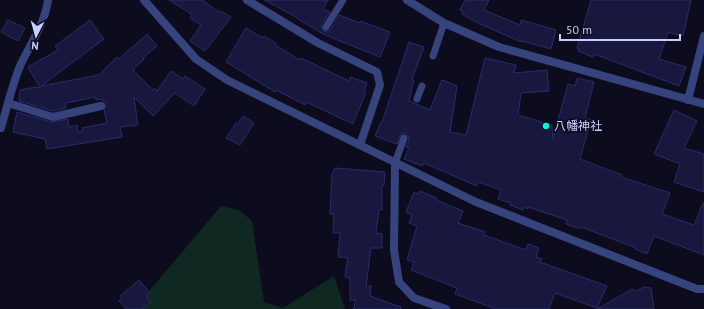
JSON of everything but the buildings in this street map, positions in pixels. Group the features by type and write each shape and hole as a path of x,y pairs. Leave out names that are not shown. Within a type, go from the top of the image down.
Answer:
{"street":[{"path":"0,128 21,65 46,14 48,0"},
{"path":"144,0 196,59 227,80 476,202 697,289 704,289"},
{"path":"247,0 318,43 377,72 380,85 360,145"},
{"path":"407,0 444,23 499,47 704,104"},
{"path":"688,100 704,36"},
{"path":"8,103 52,117 101,106"},
{"path":"395,163 394,250 399,282 414,298 446,309"}],"lane":[{"path":"326,27 343,0"},
{"path":"433,56 444,23"},
{"path":"418,99 422,86"},
{"path":"395,163 404,138"}],"green space":[{"path":"221,206 239,210 252,221 264,302 283,308 334,276 345,309 134,309"}],"place":[{"name":"八幡神社","path":"546,126"}]}
